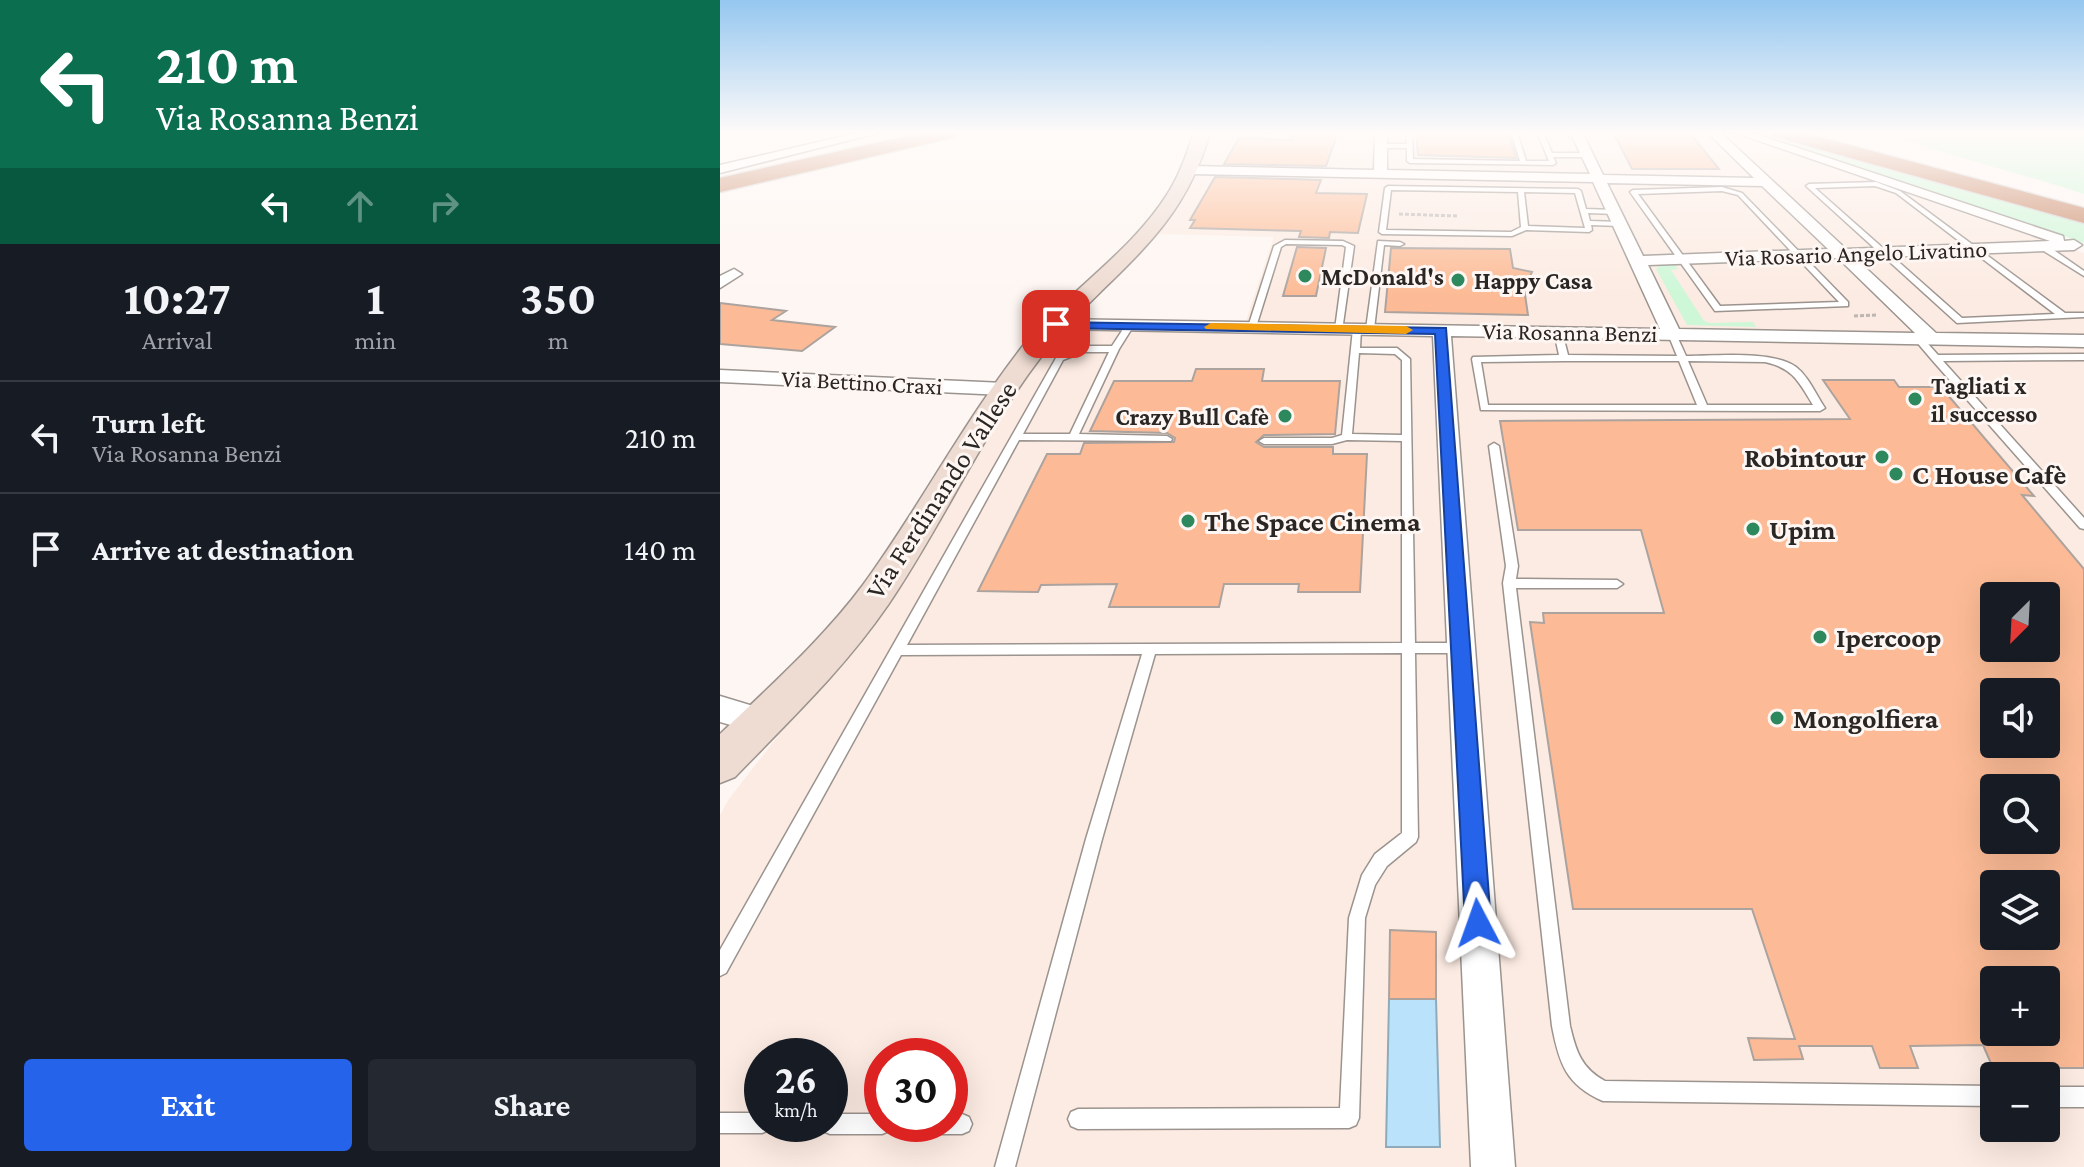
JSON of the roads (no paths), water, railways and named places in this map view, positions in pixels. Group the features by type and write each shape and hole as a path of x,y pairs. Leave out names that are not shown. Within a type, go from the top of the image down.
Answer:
{"highway":[{"path":"1982,186 2084,214"},
{"path":"1995,186 2084,214"},
{"path":"2029,186 2052,193"},
{"path":"2031,186 2084,204"}],"street":[{"name":"Via Ferdinando Vallese","path":"720,763 875,595 1004,389 1056,324 1143,237 1181,186"},
{"path":"1602,186 1672,334"},
{"path":"1773,186 1924,338"},
{"path":"1900,186 2079,247"},
{"name":"Via Rosario Angelo Livatino","path":"1639,261 2079,247"},
{"name":"Via Rosanna Benzi","path":"1056,324 2084,341"},
{"path":"1442,331 1493,1167"},
{"name":"Via Bettino Craxi","path":"720,376 1004,389"},
{"path":"720,709 762,721"}],"lane":[{"path":"1810,186 1960,321 2084,315"},
{"path":"1883,186 1898,192 2063,316"},
{"path":"1388,188 1578,191 1583,211 1589,230 1525,228 1512,234 1382,232 1388,188"},
{"path":"1521,190 1525,228"},
{"path":"1635,191 1732,191 1740,194 1798,255 1845,304 1718,309 1635,191"},
{"path":"1583,211 1618,218"},
{"path":"1587,223 1618,218"},
{"path":"1252,327 1278,246 1285,242 1328,242 1350,246 1355,350 1347,437"},
{"path":"1355,329 1381,243 1400,244"},
{"path":"2042,246 2084,274"},
{"path":"1073,437 1115,349 1130,325"},
{"path":"1558,332 1564,358"},
{"path":"1672,334 1703,408"},
{"path":"1924,338 1935,358 2084,525"},
{"path":"720,967 1060,358 1082,349 1115,349"},
{"path":"1078,1119 1349,1118 1357,918 1368,881 1381,860 1410,837 1406,359 1397,351 1355,350"},
{"path":"1935,358 2084,357"},
{"path":"1564,358 1680,358 1783,362 1793,367 1820,408 1484,408 1476,359 1564,358"},
{"path":"1015,437 1167,439"},
{"path":"1264,441 1405,438"},
{"path":"1494,446 1512,566 1509,583 1561,1026 1568,1061 1583,1082 1603,1091 1980,1096"},
{"path":"1509,583 1617,584"},
{"path":"897,650 1461,648"},
{"path":"1005,1167 1150,649"},
{"path":"2060,1097 2084,1097"},
{"path":"720,1123 744,1123"}],"water":[{"path":"1389,999 1436,999 1440,1147 1386,1147"}],"place":[{"name":"McDonald's","path":"1305,276"},
{"name":"Happy Casa","path":"1458,280"},
{"name":"Tagliati x il successo","path":"1915,399"},
{"name":"Crazy Bull Cafè","path":"1285,416"},
{"name":"Robintour","path":"1882,457"},
{"name":"C House Cafè","path":"1896,474"},
{"name":"The Space Cinema","path":"1188,521"},
{"name":"Upim","path":"1753,529"},
{"name":"Ipercoop","path":"1820,637"},
{"name":"Mongolfiera","path":"1777,718"}]}
